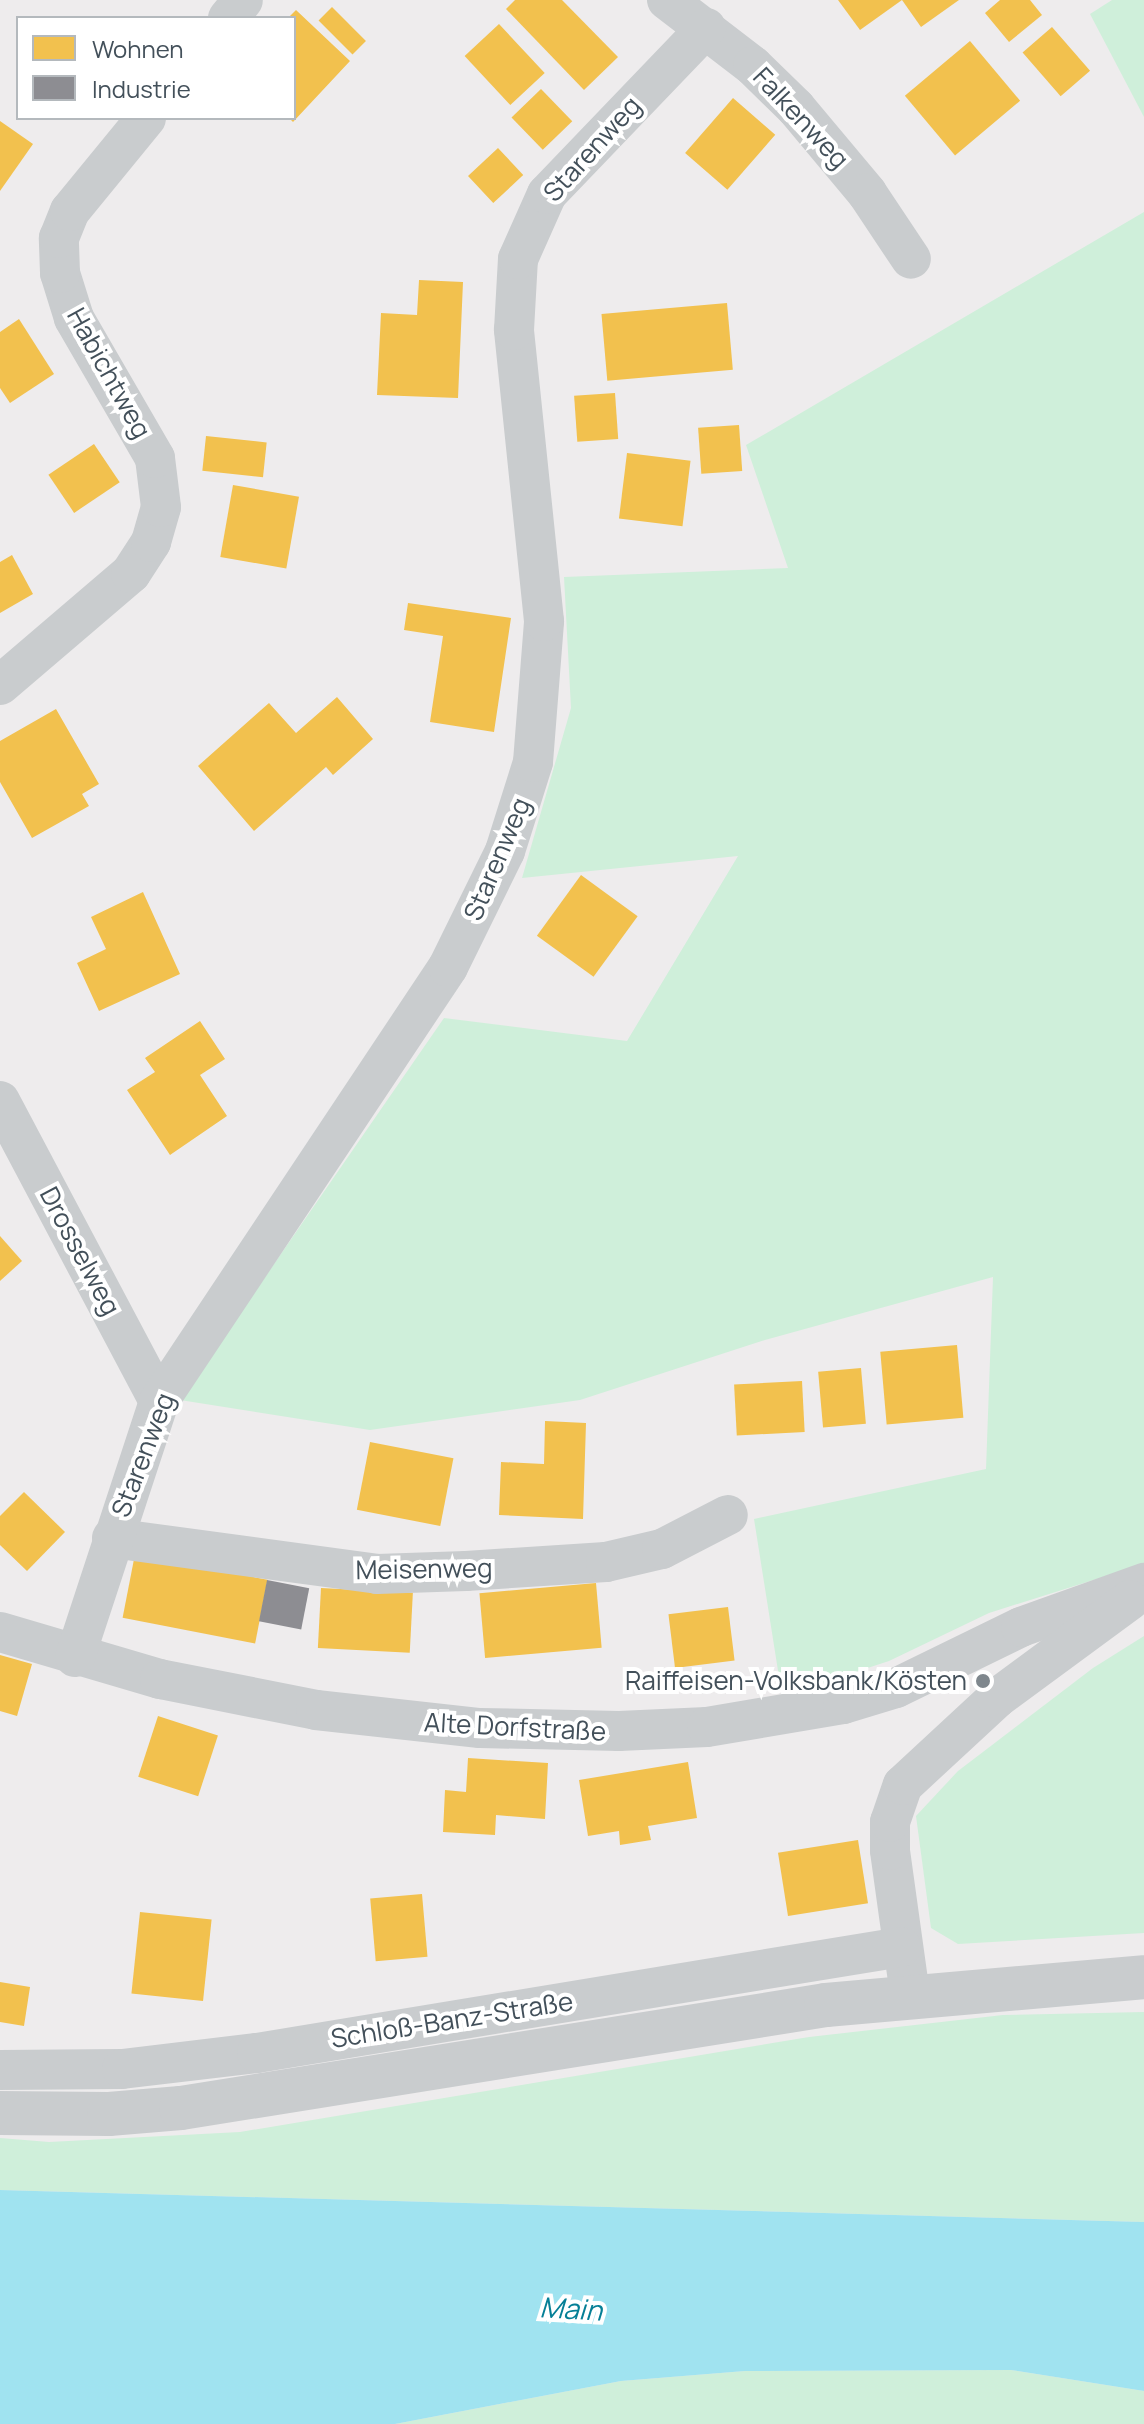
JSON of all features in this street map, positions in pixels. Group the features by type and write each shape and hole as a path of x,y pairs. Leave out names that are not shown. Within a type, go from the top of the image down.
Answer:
{"street":[{"path":"230,16 243,0"},
{"name":"Falkenweg","path":"667,0 753,66 832,148 911,259"},
{"name":"Starenweg","path":"75,1657 159,1401 448,967 505,851 533,762 544,621 514,330 518,259 547,194 706,28"},
{"name":"Habichtweg","path":"0,685 131,573 151,542 161,507 155,458 74,318 60,273 59,238 70,211 144,120"},
{"name":"Drosselweg","path":"0,1101 159,1401"},
{"name":"Meisenweg","path":"112,1538 377,1574 606,1562 662,1549 728,1515"},
{"name":"Alte Dorfstraße","path":"0,1632 75,1657 316,1710 480,1728 619,1731 707,1727 843,1704 896,1688 1021,1627 1144,1583"},
{"path":"910,1995 901,1947 890,1822 903,1785 997,1698 1144,1590"},
{"name":"Schloß-Banz-Straße","path":"0,2070 122,2069 257,2053 901,1947"},
{"path":"0,2113 109,2114 247,2099 910,1995 1144,1977"}],"green space":[{"path":"1112,0 1144,0 1144,117 1090,14"},
{"path":"1144,212 1144,1564 989,1613 889,1661 782,1696 754,1519 986,1469 993,1277 765,1340 580,1400 370,1430 180,1400 444,1018 627,1041 738,856 522,878 571,708 564,577 788,568 746,445"},
{"path":"1144,1636 1144,1933 958,1944 931,1928 916,1816 958,1771 1093,1668"},
{"path":"1144,2012 1144,2222 0,2190 0,2138 49,2142 240,2132 809,2037 1003,2015"},
{"path":"1011,2370 1144,2391 1144,2424 395,2424 621,2381 745,2371"}],"water":[{"name":"Main","path":"0,2190 1144,2222 1144,2391 1011,2370 745,2371 621,2381 395,2424 0,2424"}],"building: Wohnen":[{"path":"515,0 562,0 618,57 584,90 506,9"},
{"path":"838,0 902,0 860,30"},
{"path":"902,0 959,0 921,27"},
{"path":"1000,0 1030,0 1042,15 1009,42 985,13"},
{"path":"332,7 366,41 353,54 319,20"},
{"path":"296,10 350,61 296,119 296,16 290,16"},
{"path":"499,24 545,73 510,105 465,56"},
{"path":"1052,27 1090,71 1061,96 1023,53"},
{"path":"970,41 1020,101 955,155 905,96"},
{"path":"541,89 572,121 543,150 512,117"},
{"path":"733,98 775,135 727,190 685,153"},
{"path":"0,121 33,144 0,191"},
{"path":"498,148 523,175 493,203 468,176"},
{"path":"419,280 463,282 458,398 377,395 381,313 417,315"},
{"path":"727,303 733,370 607,381 601,314"},
{"path":"19,319 54,374 10,403 0,388 0,332"},
{"path":"615,393 618,439 577,442 574,396"},
{"path":"739,425 742,471 701,474 698,428"},
{"path":"206,436 267,442 263,477 202,471"},
{"path":"94,444 120,482 74,513 48,475"},
{"path":"627,453 691,461 682,526 619,519"},
{"path":"233,485 299,497 286,569 220,557"},
{"path":"12,555 33,594 0,613 0,562"},
{"path":"408,603 511,618 494,732 430,722 443,636 404,630"},
{"path":"337,697 373,739 333,775 326,767 254,831 198,766 269,703 296,733"},
{"path":"56,709 99,784 82,794 89,806 32,838 0,782 0,741"},
{"path":"581,875 638,916 594,977 537,936"},
{"path":"143,892 180,974 99,1011 77,963 106,949 91,917"},
{"path":"200,1021 225,1059 200,1075 227,1116 170,1155 127,1090 155,1072 145,1058"},
{"path":"0,1236 22,1261 0,1281"},
{"path":"957,1345 963,1418 887,1424 880,1352"},
{"path":"861,1368 866,1424 823,1428 818,1372"},
{"path":"802,1381 805,1432 737,1435 734,1385"},
{"path":"545,1421 586,1423 583,1519 499,1515 501,1462 544,1464"},
{"path":"370,1442 453,1458 440,1526 357,1510"},
{"path":"24,1492 65,1532 27,1571 0,1545 0,1516"},
{"path":"135,1554 268,1580 255,1644 123,1618"},
{"path":"596,1583 602,1648 485,1658 479,1593"},
{"path":"321,1588 413,1593 410,1653 318,1648"},
{"path":"728,1607 735,1661 675,1668 668,1614"},
{"path":"0,1655 32,1664 17,1716 0,1711"},
{"path":"158,1716 218,1735 198,1796 138,1777"},
{"path":"468,1758 548,1763 545,1819 496,1815 495,1835 443,1832 445,1790 466,1792"},
{"path":"688,1762 697,1818 648,1826 651,1840 620,1845 619,1831 588,1836 579,1780"},
{"path":"858,1840 868,1903 788,1916 778,1853"},
{"path":"422,1894 427,1957 376,1961 370,1899"},
{"path":"140,1912 212,1920 203,2001 131,1994"},
{"path":"0,1982 30,1987 24,2026 0,2022"}],"building: Industrie":[{"path":"267,1580 309,1588 301,1629 259,1621"}],"place":[{"name":"Raiffeisen-Volksbank/Kösten","path":"983,1681"}]}
